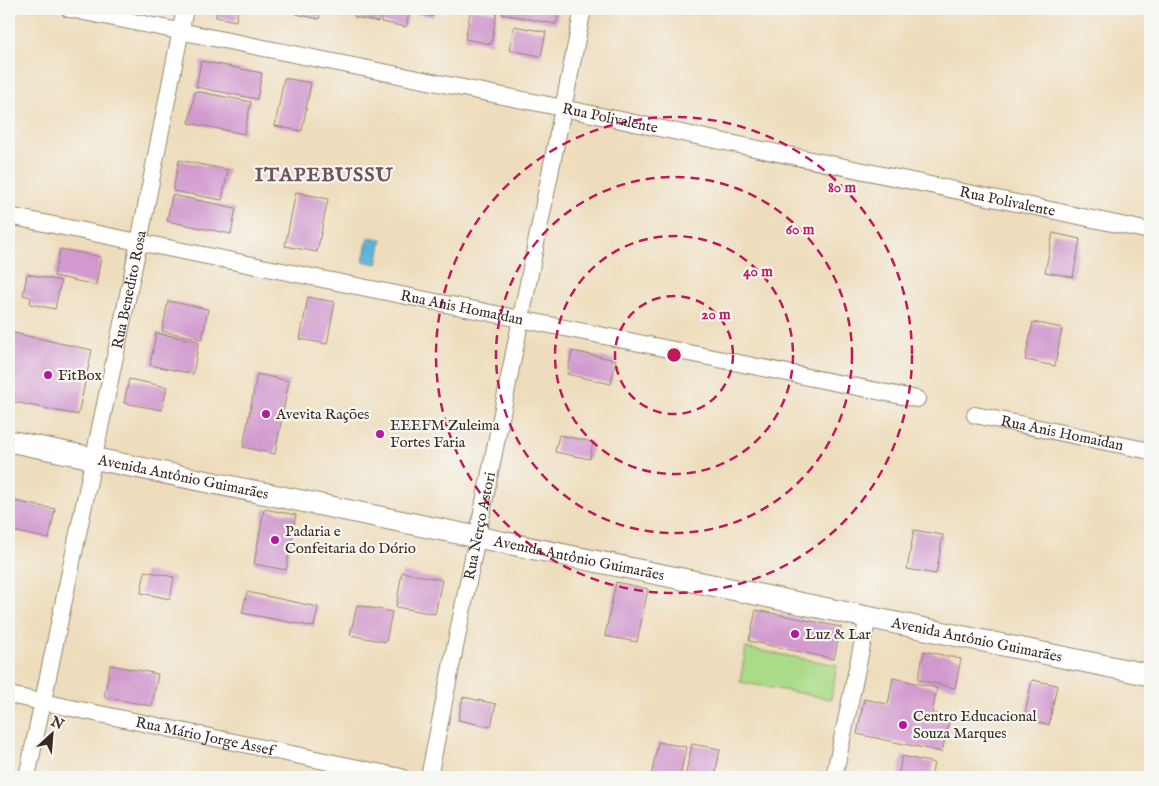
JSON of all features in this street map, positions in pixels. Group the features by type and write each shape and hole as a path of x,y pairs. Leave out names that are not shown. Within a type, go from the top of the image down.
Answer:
{"street":[{"name":"Rua Polivalente","path":"69,9 563,108 1150,231"},
{"name":"Rua Benedito Rosa","path":"27,777 139,242 185,9"},
{"name":"Rua Nerço Astori","path":"429,777 583,9"},
{"name":"Rua Anis Homaidan","path":"9,216 917,399"},
{"name":"Rua Anis Homaidan","path":"975,415 1150,451"},
{"name":"Avenida Antônio Guimarães","path":"9,441 1150,675"},
{"path":"834,777 868,617"},
{"name":"Rua Mário Jorge Assef","path":"9,695 400,777"}],"green space":[{"path":"746,648 837,665 831,699 740,682"}],"water":[{"path":"368,237 382,239 377,264 363,261"}],"building":[{"path":"217,9 238,9 236,21 216,17"},
{"path":"297,9 321,9 319,19 296,14"},
{"path":"355,9 381,9 378,22 354,17"},
{"path":"384,9 410,9 406,27 381,22"},
{"path":"413,9 435,9 433,17 412,13"},
{"path":"471,9 497,12 491,44 465,39"},
{"path":"503,9 560,9 556,24 502,14"},
{"path":"514,26 546,32 541,56 509,50"},
{"path":"201,61 262,73 257,99 196,87"},
{"path":"284,78 311,83 302,131 275,126"},
{"path":"195,91 251,102 244,134 189,123"},
{"path":"179,160 228,170 222,200 173,191"},
{"path":"296,192 328,199 317,252 285,246"},
{"path":"172,195 236,208 231,234 167,221"},
{"path":"1053,233 1080,239 1073,277 1045,272"},
{"path":"60,249 101,257 96,285 54,276"},
{"path":"27,274 61,281 55,309 30,304 31,297 23,295"},
{"path":"308,297 335,302 327,344 300,339"},
{"path":"168,301 208,309 202,339 162,331"},
{"path":"1033,322 1062,328 1055,366 1025,360"},
{"name":"FitBox","path":"9,332 92,350 78,415 9,401"},
{"path":"156,333 199,341 193,374 150,365"},
{"path":"572,351 616,360 611,384 567,374"},
{"name":"Avevita Rações","path":"257,374 289,381 275,454 243,447"},
{"path":"129,379 167,387 162,410 124,403"},
{"path":"559,435 593,442 590,459 555,452"},
{"path":"9,500 55,509 49,539 9,530"},
{"name":"Padaria e Confeitaria do Dório","path":"264,509 296,515 286,570 254,564"},
{"path":"914,530 943,535 936,574 907,569"},
{"path":"145,571 174,577 170,599 141,593"},
{"path":"402,572 442,580 435,614 396,607"},
{"path":"616,582 648,589 637,642 605,636"},
{"path":"247,592 318,607 314,627 242,613"},
{"path":"357,605 392,612 386,642 350,635"},
{"name":"Luz & Lar","path":"756,610 841,627 834,659 749,641"},
{"path":"924,651 961,659 955,688 918,680"},
{"path":"110,665 158,674 152,706 104,697"},
{"name":"Centro Educacional Souza Marques","path":"893,678 937,688 932,713 950,717 942,752 857,734 864,699 888,704"},
{"path":"1032,680 1057,685 1049,725 1024,719"},
{"path":"463,697 496,704 491,727 458,720"},
{"path":"658,742 686,747 680,777 651,777"},
{"path":"692,744 720,749 715,777 685,777"},
{"path":"902,756 934,763 931,777 898,777"}],"place":[{"name":"FitBox","path":"48,375"},
{"name":"Avevita Rações","path":"266,414"},
{"name":"EEEFM Zuleima Fortes Faria","path":"380,434"},
{"name":"Padaria e Confeitaria do Dório","path":"275,540"},
{"name":"Luz & Lar","path":"795,634"},
{"name":"Centro Educacional Souza Marques","path":"903,725"}],"district":[{"name":"ITAPEBUSSU","path":"324,174"}]}
